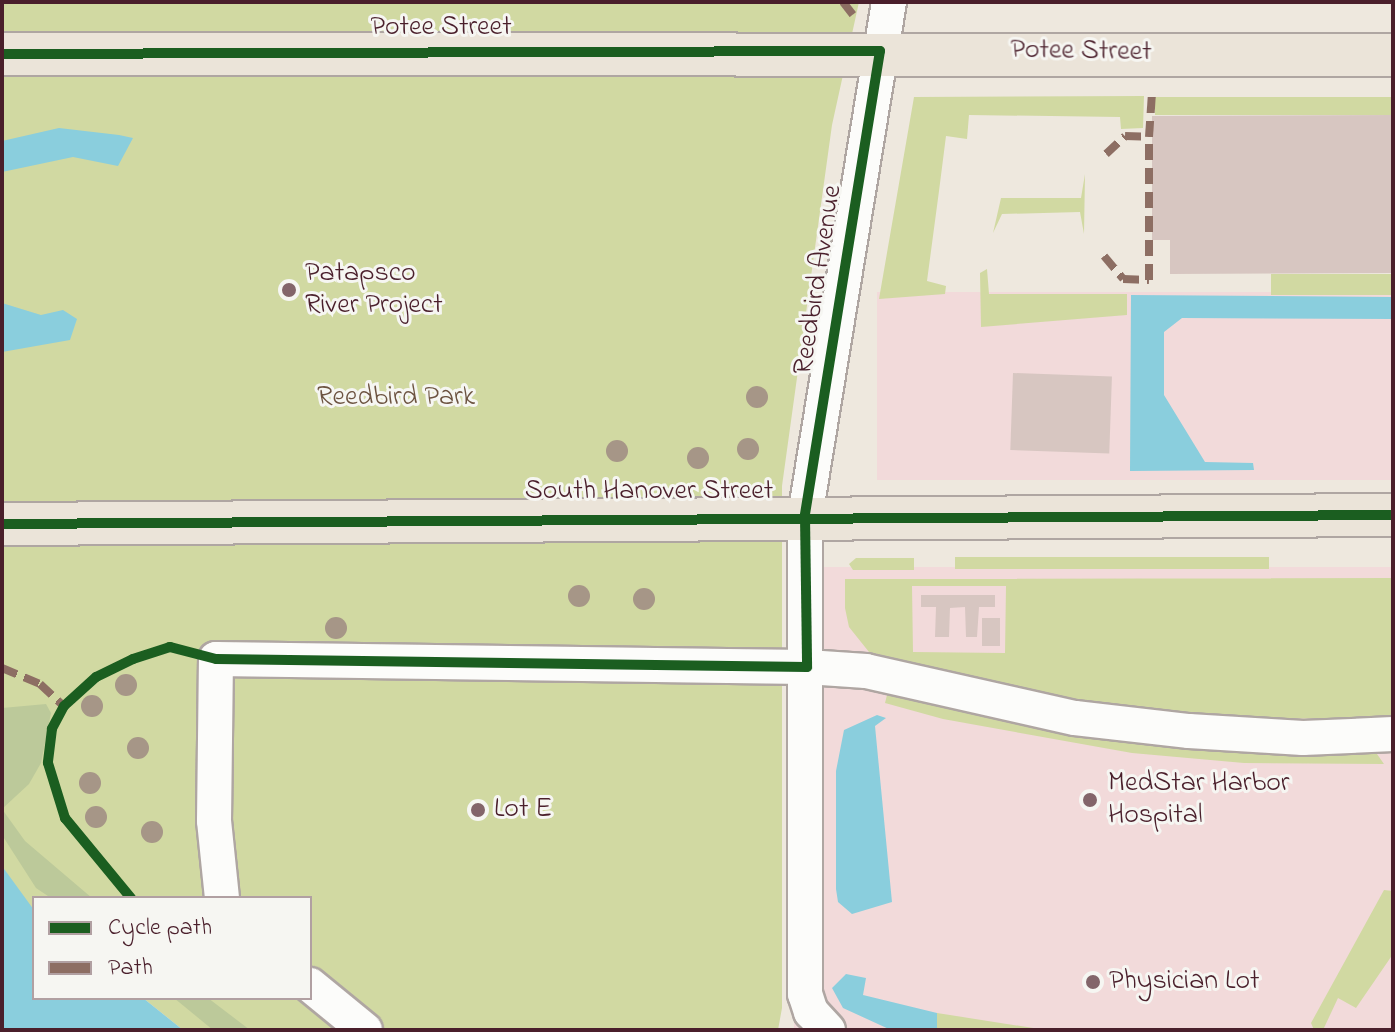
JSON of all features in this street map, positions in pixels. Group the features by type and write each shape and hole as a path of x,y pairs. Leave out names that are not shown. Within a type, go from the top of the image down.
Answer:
{"main road":[{"name":"Potee Street","path":"2,54 880,51 1393,55"},
{"name":"South Hanover Street","path":"2,524 805,516 1393,515"}],"street":[{"name":"Reedbird Avenue","path":"810,1024 805,994 805,516 889,2"},
{"path":"222,896 214,821 216,659 807,667 866,671 1075,718 1174,730 1303,738 1393,734"},
{"path":"312,987 365,1030"}],"shaded area":[{"path":"877,292 1393,292 1393,480 877,480"},
{"name":"MedStar Harbor Hospital","path":"794,567 1393,567 1393,1030 794,1030"}],"green space":[{"name":"Reedbird Park","path":"2,2 859,2 832,125 782,486 782,1008 778,1030 183,1030 146,1000 312,1000 312,896 32,896 32,909 2,866"},
{"path":"1144,96 1143,128 1121,129 1120,117 969,115 967,139 946,136 927,281 946,286 945,294 879,299 914,97"},
{"path":"1155,97 1393,97 1393,115 1155,115"},
{"path":"1085,174 1084,234 1080,212 1002,214 993,233 1001,198 1081,198"},
{"path":"987,269 989,294 1127,294 1127,315 981,327 980,273"},
{"path":"1271,274 1393,274 1393,295 1271,295"},
{"path":"955,557 1269,557 1269,569 955,569"},
{"path":"856,558 914,558 914,570 853,570 849,564"},
{"path":"1393,578 1393,718 1236,719 1074,702 869,652 849,627 845,608 845,579","holes":["912,586 1006,586 1005,653 913,652"]},
{"path":"887,695 1019,724 1139,743 1235,751 1377,754 1384,764 1244,763 1132,753 943,719 885,703"},
{"path":"46,704 51,713 41,763 29,784 2,809 2,708"},
{"path":"2,809 25,841 90,896 48,896 36,888 2,835"},
{"path":"1384,890 1393,891 1393,954 1356,1008 1338,998 1323,1030 1314,1030 1311,1023"},
{"path":"176,1000 211,1000 250,1030 213,1030"},
{"path":"937,1013 1046,1030 937,1030"}],"water":[{"path":"59,128 133,138 118,166 73,157 2,172 2,141"},
{"path":"1131,295 1393,297 1393,319 1182,318 1164,332 1164,395 1205,462 1253,463 1254,470 1130,471"},
{"path":"2,303 41,315 63,310 77,319 70,340 2,352"},
{"path":"877,715 886,718 875,726 892,902 852,914 838,902 836,889 836,771 844,730"},
{"path":"2,866 32,907 32,1000 146,1000 183,1030 2,1030"},
{"path":"846,974 866,978 863,995 937,1013 937,1030 891,1030 843,1008 832,988"}],"building":[{"path":"1393,115 1393,273 1170,274 1170,240 1152,240 1152,116"},
{"path":"1013,373 1112,376 1109,453 1010,450"},
{"path":"921,595 995,595 995,607 979,607 977,637 966,637 965,607 950,608 949,637 935,637 936,607 921,607"},
{"path":"982,618 1000,618 1000,646 982,646"}],"marked path":[{"path":"843,2 854,16"},
{"path":"1106,154 1125,136 1149,137 1152,93"},
{"path":"1104,256 1123,279 1149,280 1149,137"},
{"path":"2,668 40,684 64,706"}],"cycle path":[{"path":"2,54 880,51 805,516 807,667 216,659 170,647 133,659 96,677 64,706 52,729 48,763 65,818 129,896"},
{"path":"2,524 1393,515"}],"place":[{"name":"Patapsco River Project","path":"289,290"},
{"name":"MedStar Harbor Hospital","path":"1090,800"},
{"name":"Lot E","path":"478,810"},
{"name":"Physician Lot","path":"1093,982"}]}
